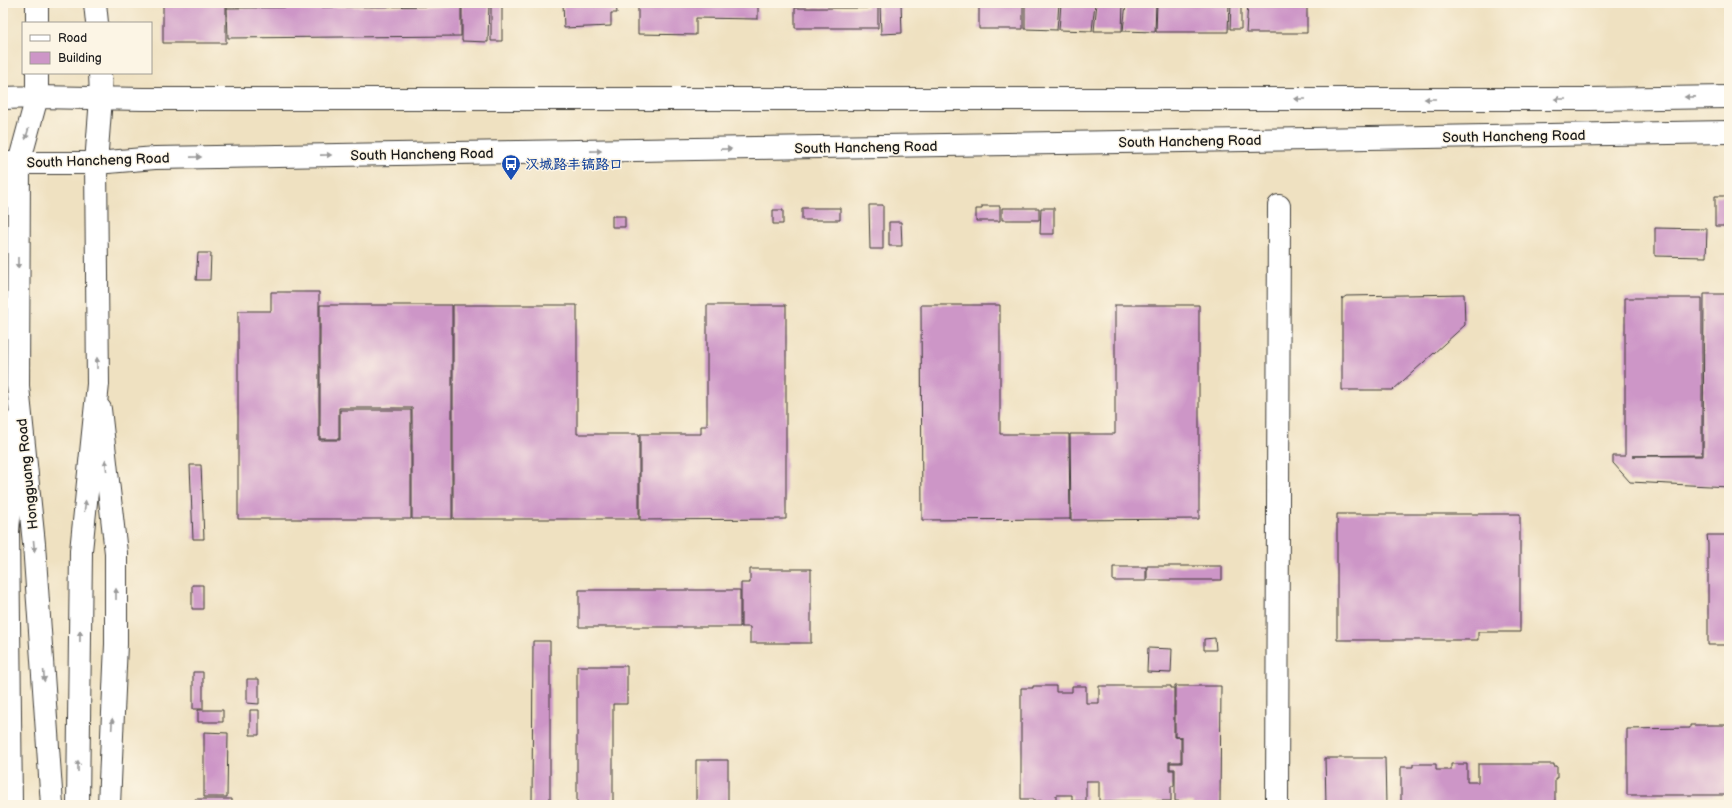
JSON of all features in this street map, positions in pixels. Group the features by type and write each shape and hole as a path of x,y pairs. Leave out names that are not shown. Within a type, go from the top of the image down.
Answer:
{"main road":[{"path":"37,3 37,22"},
{"path":"95,3 97,22"},
{"name":"Hongguang Road","path":"37,74 38,97 11,163 18,386 34,544 52,805"},
{"path":"100,74 101,98 96,163 98,384 116,554 116,644 109,805"},
{"path":"3,98 1589,99 1729,97"},
{"name":"South Hancheng Road","path":"11,163 96,163 155,158 1729,132"},
{"path":"1277,805 1279,206"},
{"path":"78,805 81,551 98,384"},
{"path":"11,805 8,532 18,386"}],"building":[{"path":"163,3 226,3 226,43 163,43"},
{"path":"357,3 387,3 387,5 357,5"},
{"path":"431,3 459,3 459,5 431,5"},
{"path":"462,3 489,3 488,42 462,41"},
{"path":"491,3 502,3 502,41 491,41"},
{"path":"563,3 616,3 617,13 611,13 611,26 564,28"},
{"path":"638,3 758,3 758,19 696,18 696,35 638,34"},
{"path":"867,3 878,3 878,28 795,28 795,8 867,8"},
{"path":"880,3 901,3 902,33 881,34"},
{"path":"979,3 1023,3 1023,29 979,29"},
{"path":"1025,3 1059,3 1057,30 1025,29"},
{"path":"1061,3 1095,3 1092,31 1059,30"},
{"path":"1097,3 1123,3 1122,31 1094,31"},
{"path":"1126,3 1156,3 1155,32 1123,31"},
{"path":"1157,3 1229,3 1228,32 1156,32"},
{"path":"1231,3 1241,3 1241,29 1230,29"},
{"path":"1248,3 1307,3 1307,33 1246,33"},
{"path":"461,6 461,36 228,38 227,8"},
{"path":"1715,196 1729,196 1729,226 1715,226"},
{"path":"869,205 883,205 883,249 870,249"},
{"path":"982,206 1000,206 1000,221 976,221 976,209 982,209"},
{"path":"802,208 840,208 840,220 802,220"},
{"path":"1002,208 1039,208 1039,220 1002,220"},
{"path":"1041,208 1054,208 1054,234 1040,234"},
{"path":"773,210 783,210 783,224 773,224"},
{"path":"612,216 625,216 625,227 612,227"},
{"path":"889,222 901,222 902,246 889,246"},
{"path":"1655,228 1707,229 1706,257 1655,256"},
{"path":"198,253 211,253 210,280 196,280"},
{"path":"271,292 319,292 319,440 340,440 340,410 411,410 411,519 238,519 238,311 271,311"},
{"path":"1464,294 1465,325 1393,390 1342,390 1342,299 1346,296"},
{"path":"1704,294 1729,294 1729,487 1630,482 1613,463 1613,456 1625,456 1625,298 1702,298 1702,455 1632,456 1703,456"},
{"path":"320,305 452,305 452,519 412,519 412,408 339,408 339,439 320,439"},
{"path":"453,305 577,305 577,434 639,434 639,519 453,519"},
{"path":"707,305 786,305 786,519 640,520 640,434 701,434 701,426 707,426"},
{"path":"921,305 1000,305 1000,434 1069,434 1070,519 922,520"},
{"path":"1115,305 1199,305 1199,519 1071,520 1070,434 1115,434"},
{"path":"190,465 201,465 204,539 193,539"},
{"path":"1337,514 1520,514 1520,632 1478,632 1478,640 1337,640"},
{"path":"1707,535 1729,535 1729,645 1708,645"},
{"path":"1147,566 1222,566 1222,580 1147,580"},
{"path":"1113,567 1146,567 1146,581 1113,581"},
{"path":"750,569 811,569 811,643 750,643 750,627 741,627 741,583 750,583"},
{"path":"192,585 203,585 203,609 192,609"},
{"path":"579,590 740,590 740,627 579,627"},
{"path":"1215,638 1216,650 1204,650 1204,639"},
{"path":"533,641 550,641 550,805 532,805"},
{"path":"1148,648 1172,649 1171,673 1147,672"},
{"path":"577,666 627,666 627,704 613,704 613,805 577,805"},
{"path":"193,672 203,672 203,709 193,709"},
{"path":"247,679 259,679 259,704 247,703"},
{"path":"1033,686 1056,686 1056,692 1072,692 1072,686 1086,686 1086,703 1099,703 1099,686 1171,686 1171,688 1174,688 1174,737 1181,737 1181,762 1169,762 1169,770 1174,770 1174,786 1171,786 1171,801 1099,801 1099,781 1086,781 1086,801 1072,801 1072,795 1056,795 1056,801 1034,801 1034,799 1021,799 1021,688 1033,688"},
{"path":"1175,686 1221,686 1220,805 1193,805 1193,802 1175,801 1175,769 1170,769 1170,763 1182,763 1182,737 1175,737"},
{"path":"198,710 223,710 223,722 198,722"},
{"path":"250,710 259,710 259,735 250,735"},
{"path":"1690,725 1729,725 1729,795 1627,795 1627,729 1690,728"},
{"path":"204,732 228,733 227,797 204,797"},
{"path":"1325,758 1385,758 1386,805 1326,805"},
{"path":"696,760 728,760 728,805 696,805"},
{"path":"1413,764 1436,764 1436,770 1451,770 1451,764 1467,764 1467,782 1478,782 1478,764 1554,764 1554,766 1557,766 1557,778 1555,778 1555,805 1401,805 1401,767 1413,767"},
{"path":"195,799 232,799 232,805 195,805"}],"place":[{"name":"汉城路丰镐路口","path":"511,181"}]}
